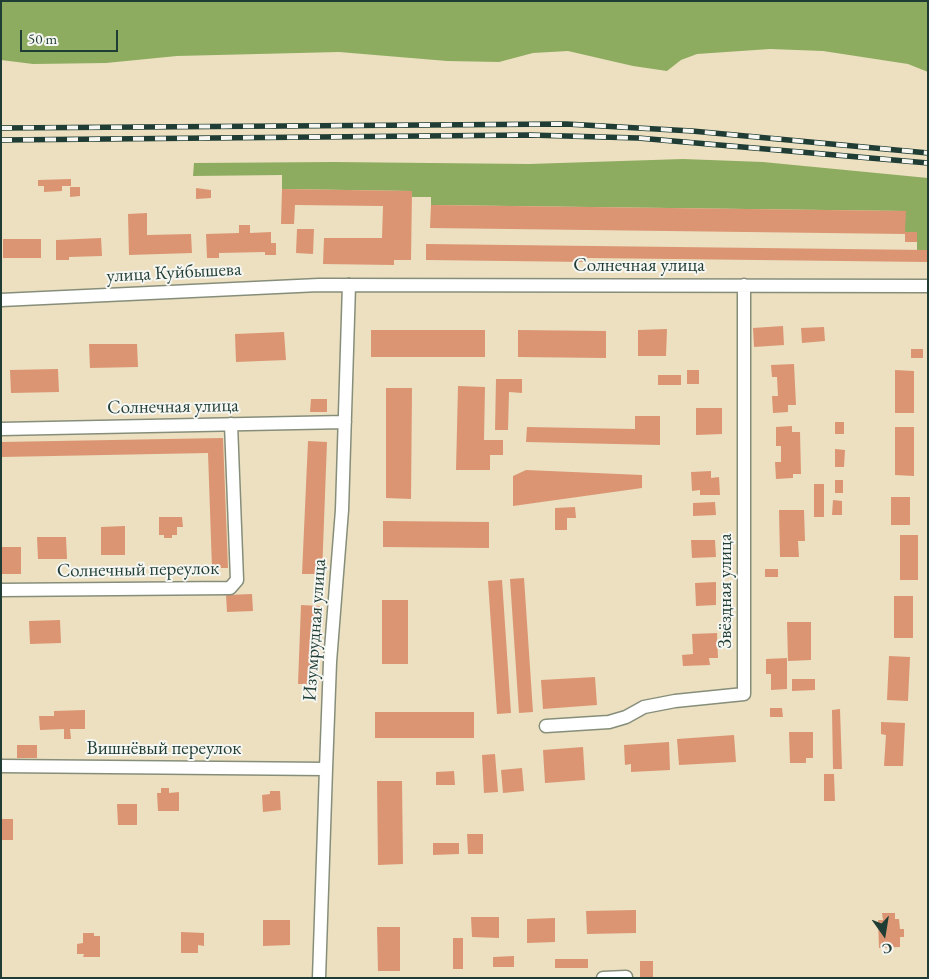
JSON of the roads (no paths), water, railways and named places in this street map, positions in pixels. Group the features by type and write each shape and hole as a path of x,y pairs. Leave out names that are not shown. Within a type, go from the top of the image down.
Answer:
{"street":[{"name":"Солнечная улица","path":"349,285 928,286"},
{"name":"улица Куйбышева","path":"1,300 349,285"},
{"name":"Изумрудная улица","path":"319,978 330,662 342,510 349,285"},
{"name":"Звёздная улица","path":"546,726 609,722 626,717 644,707 675,701 744,694 744,285"},
{"name":"Солнечная улица","path":"1,429 345,422"},
{"name":"Солнечный переулок","path":"1,590 230,588 237,580 231,424"},
{"name":"Вишнёвый переулок","path":"1,766 326,768"},
{"path":"602,978 626,977"}],"railway":[{"path":"1,128 566,124 692,131 928,153"},
{"path":"1,140 529,135 638,138 928,163"}]}
